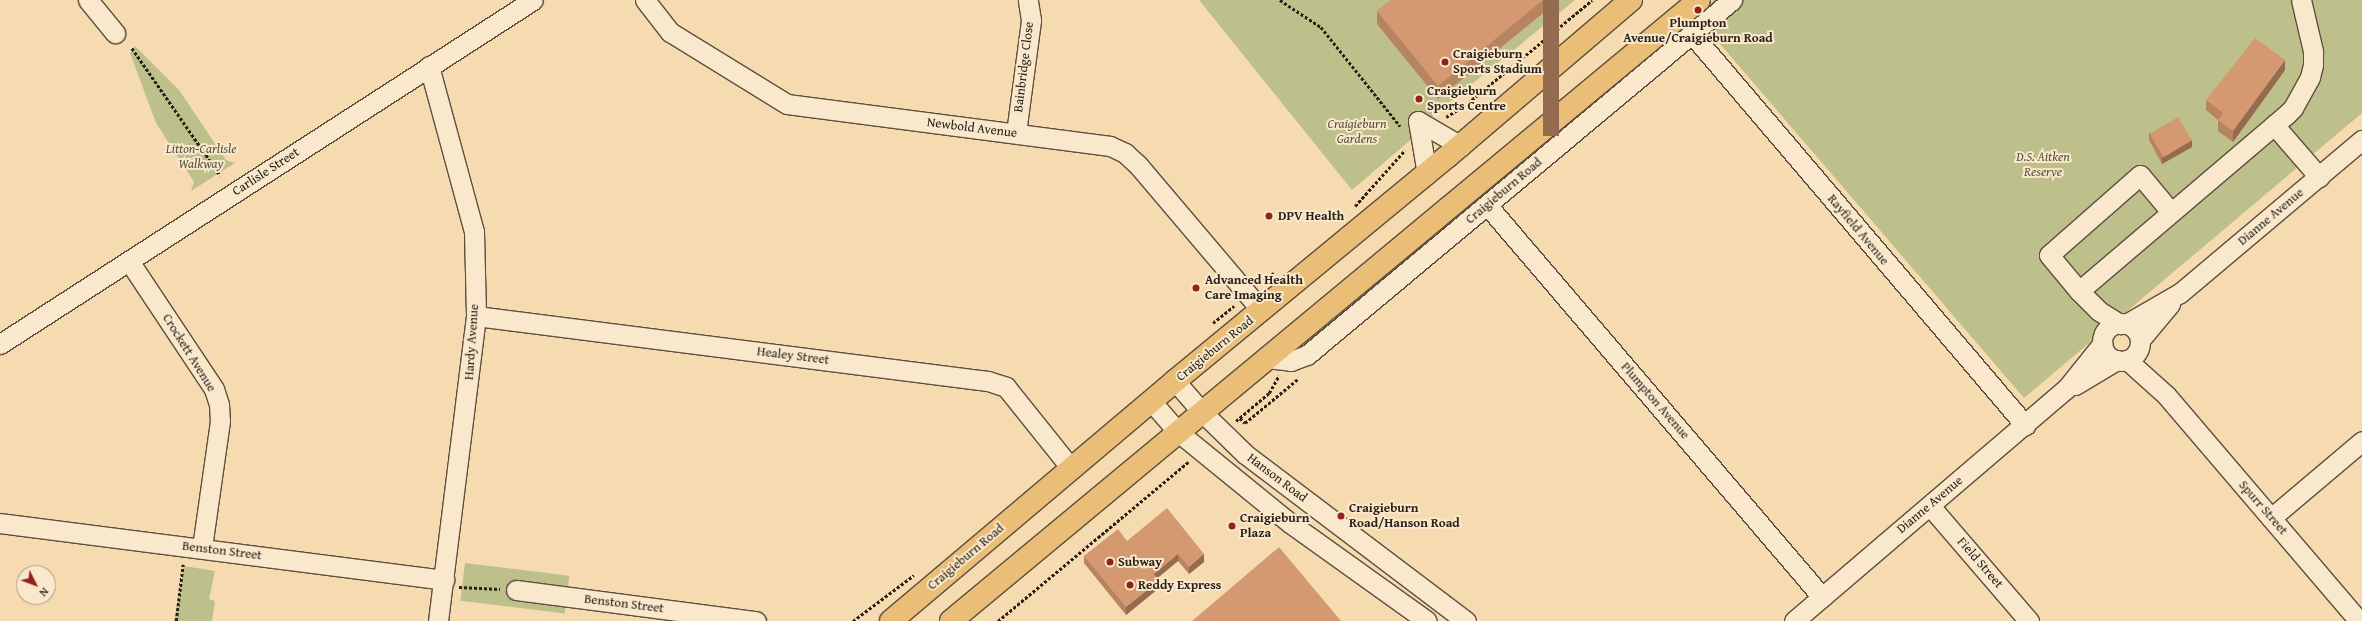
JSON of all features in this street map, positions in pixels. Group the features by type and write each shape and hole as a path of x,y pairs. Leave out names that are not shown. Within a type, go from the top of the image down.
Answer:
{"main road":[{"name":"Craigieburn Road","path":"891,621 1151,400 1461,146 1631,0"},
{"name":"Craigieburn Road","path":"951,621 1202,412 1277,359 1699,0"}],"street":[{"path":"88,0 115,33"},
{"name":"Carlisle Street","path":"0,344 532,0"},
{"name":"Newbold Avenue","path":"645,0 670,32 787,104 1110,146 1125,153 1138,165 1261,310"},
{"name":"Bainbridge Close","path":"1016,133 1031,20 1028,0"},
{"name":"Craigieburn Road","path":"1277,359 1298,360 1307,355 1732,0"},
{"path":"2083,296 2171,212 2293,108 2310,77 2313,64 2313,51 2301,0"},
{"name":"Rayfield Avenue","path":"1692,34 2025,425"},
{"name":"Hardy Avenue","path":"429,66 474,232 476,316 438,621"},
{"path":"1427,174 1418,120 1461,146"},
{"path":"2274,125 2319,177"},
{"name":"Dianne Avenue","path":"2066,389 2130,353 2180,293 2362,140"},
{"path":"2083,296 2107,354 2130,353 2135,330 2123,324 2083,296 2049,256 2140,175 2171,212"},
{"name":"Plumpton Avenue","path":"1487,206 1822,597"},
{"name":"Crockett Avenue","path":"129,261 214,389 219,404 220,421 202,548"},
{"name":"Dianne Avenue","path":"2123,324 2180,293"},
{"name":"Healey Street","path":"476,316 988,381 1006,387 1071,468"},
{"path":"2102,341 2109,328 2123,324"},
{"name":"Dianne Avenue","path":"1794,621 2066,389 2102,341"},
{"name":"Spurr Street","path":"2130,353 2359,621"},
{"name":"Hanson Road","path":"1175,381 1222,433 1275,478 1466,621"},
{"name":"Hanson Road","path":"1151,400 1178,432 1200,451 1290,523 1427,621"},
{"path":"2271,518 2362,441"},
{"name":"Field Street","path":"1930,506 2029,621"},
{"name":"Benston Street","path":"0,523 444,580"},
{"name":"Benston Street","path":"516,590 756,621"}],"path":[{"path":"1280,0 1321,27 1404,131"},
{"path":"132,48 220,175"},
{"path":"1260,283 1267,278"},
{"path":"1222,433 1270,393 1277,359"},
{"path":"998,621 1200,451"},
{"path":"176,621 184,560"},
{"path":"853,621 916,573"},
{"path":"444,580 462,588 516,590"}],"green space":[{"name":"Craigieburn Gardens","path":"1199,0 1575,0 1412,133 1414,137 1352,190"},
{"name":"D.S. Aitken Reserve","path":"1714,0 2362,0 2362,113 2024,398 1696,16"},
{"name":"Litton-Carlisle Walkway","path":"135,46 179,90 226,160 235,163 191,191 194,182 156,123 130,53"},
{"path":"465,563 569,576 565,614 460,601"},
{"path":"184,566 215,571 209,599 215,601 212,621 174,621"}],"building":[{"name":"Craigieburn Sports Stadium","path":"1391,0 1543,0 1438,86 1377,11"},
{"path":"2255,38 2285,60 2233,131 2218,120 2223,113 2206,100"},
{"path":"2178,117 2192,140 2164,157 2150,134"},
{"path":"1167,508 1204,554 1189,567 1178,554 1154,574 1159,581 1126,607 1084,556 1118,529 1127,541"},
{"path":"1279,547 1341,621 1192,621"}],"place":[{"name":"Plumpton Avenue/Craigieburn Road","path":"1698,10"},
{"name":"Craigieburn Sports Stadium","path":"1445,62"},
{"name":"Craigieburn Sports Centre","path":"1419,99"},
{"name":"DPV Health","path":"1269,216"},
{"name":"Advanced Health Care Imaging","path":"1196,288"},
{"name":"Craigieburn Road/Hanson Road","path":"1341,516"},
{"name":"Craigieburn Plaza","path":"1232,526"},
{"name":"Subway","path":"1110,562"},
{"name":"Reddy Express","path":"1130,585"}]}
